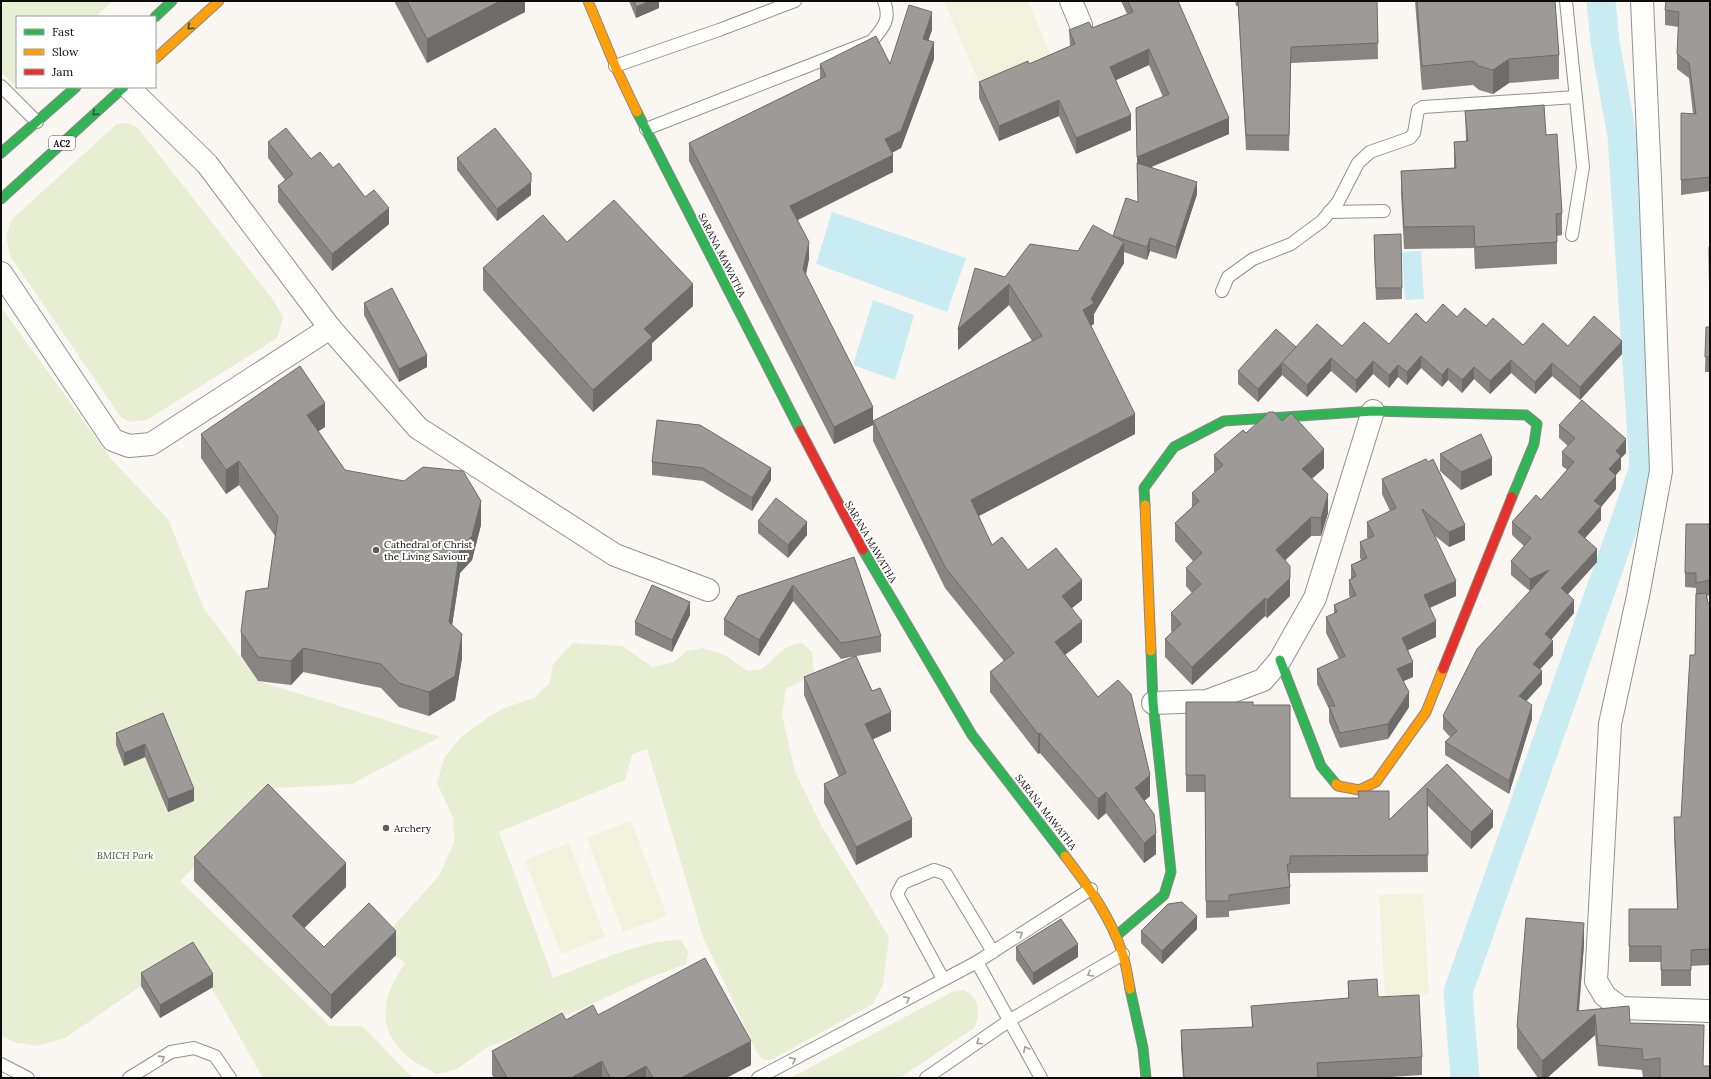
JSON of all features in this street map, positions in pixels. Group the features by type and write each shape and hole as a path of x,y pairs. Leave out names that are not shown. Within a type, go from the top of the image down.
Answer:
{"street":[{"path":"156,16 172,1"},
{"path":"156,58 219,1"},
{"name":"SARANA MAWATHA","path":"588,1 615,66 646,129 848,525 972,736 1091,889 1116,936 1123,954 1143,1048 1146,1078"},
{"path":"1071,1 1080,24"},
{"path":"1642,1 1661,471 1638,596 1610,724 1596,981 1605,996 1621,1008 1710,1011"},
{"path":"1,153 75,88"},
{"name":"AC2","path":"1,199 123,88"},
{"path":"129,88 207,164 330,328 418,428 615,555 708,590"},
{"path":"1,273 113,440 129,446 151,444 330,328"},
{"path":"1153,703 1207,702 1263,680 1280,660 1315,598 1373,412"},
{"path":"1116,936 1164,895 1171,872 1153,703 1144,488 1174,447 1224,421 1373,412 1526,415 1537,424 1534,444 1426,712 1376,782 1359,790 1338,786 1321,766 1280,660"}],"lane":[{"path":"615,66 795,1"},
{"path":"646,129 872,41 885,25 887,9 884,1"},
{"path":"1566,1 1583,167 1572,235"},
{"path":"1,86 37,122"},
{"path":"1222,291 1228,277 1253,259 1291,244 1322,221 1338,202 1358,163 1370,152 1410,138 1414,133 1418,110 1423,107 1576,97"},
{"path":"1329,212 1384,211"},
{"path":"943,980 897,894 903,883 934,870 946,874 993,952"},
{"path":"758,1078 977,962 1091,889"},
{"path":"926,1078 1010,1020 1123,954"},
{"path":"977,962 1041,1078"},
{"path":"129,1078 171,1052 194,1048 215,1056 230,1078"},
{"path":"1,1064 28,1078"}],"green space":[{"path":"1,1 113,1 96,16 16,16 16,86 1,72"},
{"path":"944,1 1028,1 1052,59 981,87"},
{"path":"128,123 137,127 274,301 283,318 277,338 147,420 129,422 120,416 10,256 6,236 12,219 117,124"},
{"name":"BMICH Park","path":"1,307 111,459 168,519 203,607 258,681 440,737 352,784 276,788 180,881 330,1026 362,1026 413,1078 263,1078 193,955 141,986 65,1038 38,1046 13,1042 1,1035"},
{"path":"573,643 622,646 653,667 674,662 687,651 703,648 725,655 748,671 763,668 780,652 794,645 802,643 812,652 814,674 786,689 782,715 795,771 821,825 889,937 883,985 873,1004 771,1060 763,1060 757,1053 703,937 647,749 632,755 625,780 499,832 553,978 616,954 649,944 665,941 681,940 688,952 686,964 649,978 551,1022 486,1048 457,1069 436,1074 410,1059 397,1045 390,1034 386,1023 385,1011 391,987 405,963 381,940 439,876 454,842 453,818 437,783 444,758 461,737 489,717 504,708 534,698 550,683 553,664"},
{"path":"631,821 667,916 623,932 587,838"},
{"path":"569,843 605,937 561,954 525,860"},
{"path":"1423,893 1429,994 1385,996 1379,895"},
{"path":"964,990 973,997 978,1006 978,1017 974,1028 900,1078 790,1078 954,991"}],"water":[{"path":"832,212 966,258 947,312 816,264"},
{"path":"1421,251 1424,299 1405,300 1402,252"},
{"path":"873,300 914,315 895,380 853,365"}],"building":[{"path":"407,1 500,1 427,39"},
{"path":"634,1 650,1 636,7"},
{"path":"1128,1 1178,1 1229,118 1137,157 1136,108 1169,94 1149,49 1110,67 1131,115 1076,138 1059,100 999,126 979,82 1028,61 1029,64 1075,44 1069,30 1089,22 1092,28 1133,12"},
{"path":"1238,1 1377,1 1378,43 1291,47 1289,135 1246,135"},
{"path":"1417,1 1555,1 1559,55 1509,59 1493,70 1479,66 1473,61 1422,66"},
{"path":"1666,1 1710,1 1710,177 1681,180 1681,113 1696,114 1689,63 1677,54 1679,12 1665,10"},
{"path":"909,5 932,12 923,39 934,42 901,131 885,139 893,155 790,206 809,242 803,269 873,407 834,427 689,143 826,76 820,64 876,36 890,64"},
{"path":"1544,105 1546,135 1557,134 1562,213 1556,214 1557,242 1475,247 1474,226 1404,227 1401,171 1456,168 1454,142 1468,141 1465,111"},
{"path":"286,128 311,159 320,152 333,168 339,163 365,197 374,190 389,208 332,254 278,186 293,174 268,142"},
{"path":"495,128 531,173 531,182 497,209 457,158"},
{"path":"1137,163 1197,182 1176,247 1150,238 1147,247 1113,236 1126,198 1138,202"},
{"path":"614,200 693,284 644,329 652,337 593,390 483,268 543,215 567,242"},
{"path":"1093,225 1124,242 1091,299 1094,303 1083,310 1135,414 971,500 992,545 1002,537 1028,570 1056,548 1082,580 1062,596 1082,621 1055,642 1098,697 1118,680 1131,694 1150,775 1135,788 1154,814 1156,833 1144,843 1106,792 1098,799 1040,733 1038,734 990,672 1014,653 945,567 873,421 1042,336 1009,284 958,329 975,268 1005,277 1030,244 1078,251"},
{"path":"1401,234 1402,288 1376,288 1374,235"},
{"path":"1709,247 1710,247 1710,327"},
{"path":"392,288 427,355 399,369 364,303"},
{"path":"1443,304 1457,317 1465,308 1486,326 1493,318 1523,345 1543,323 1568,346 1594,316 1622,341 1580,387 1552,363 1535,382 1511,360 1490,381 1474,367 1462,380 1448,368 1442,375 1421,356 1407,372 1398,365 1389,375 1373,361 1356,380 1331,358 1307,385 1282,362 1317,324 1342,346 1364,322 1389,344 1416,313 1426,323"},
{"path":"1706,327 1710,327 1710,357 1705,357"},
{"path":"1276,329 1296,347 1258,389 1238,371"},
{"name":"Cathedral of Christ the Living Saviour","path":"300,366 325,403 307,415 345,470 404,481 423,467 463,471 481,501 472,536 460,549 449,622 462,634 455,676 429,692 399,683 381,664 303,648 291,661 258,657 241,632 246,591 268,588 278,517 239,461 226,470 201,434"},
{"path":"1582,400 1626,439 1616,451 1621,456 1609,469 1616,476 1594,501 1601,506 1578,532 1597,549 1561,588 1574,600 1545,634 1553,641 1533,664 1542,671 1519,696 1532,705 1509,781 1445,742 1457,731 1443,716 1477,649 1549,570 1530,579 1511,561 1531,538 1512,522 1536,495 1541,500 1574,462 1562,452 1575,438 1559,425"},
{"path":"1269,412 1274,412 1282,421 1291,413 1324,449 1302,469 1328,494 1321,518 1311,517 1276,550 1290,566 1290,578 1267,600 1265,598 1192,667 1165,639 1181,624 1171,613 1201,584 1186,568 1202,553 1175,523 1199,501 1192,493 1223,465 1214,455 1243,430 1246,433"},
{"path":"657,420 700,425 771,468 752,498 703,468 652,462"},
{"path":"1481,434 1492,458 1461,472 1440,454"},
{"path":"1426,459 1428,462 1433,459 1465,525 1449,532 1422,509 1456,581 1424,595 1436,621 1402,638 1413,662 1397,669 1409,692 1388,724 1340,733 1329,706 1335,706 1317,669 1345,656 1326,617 1337,612 1334,605 1356,595 1349,580 1356,576 1351,565 1367,558 1360,542 1374,536 1367,522 1396,508 1382,479"},
{"path":"776,498 807,522 788,545 758,521"},
{"path":"1686,524 1710,524 1710,580 1696,583 1696,573 1685,573"},
{"path":"854,557 881,636 841,643 793,585 759,640 724,619 738,596"},
{"path":"652,585 690,602 672,640 635,622"},
{"path":"1706,593 1708,603 1710,603 1710,949 1691,950 1691,970 1661,970 1661,946 1629,946 1629,909 1678,909 1674,817 1681,817 1690,655 1695,655 1696,594"},
{"path":"856,656 872,691 880,688 891,712 865,724 912,819 856,847 824,784 846,773 804,677"},
{"path":"1186,702 1253,702 1253,705 1290,705 1290,798 1359,798 1358,791 1389,791 1389,820 1447,764 1493,811 1471,832 1427,788 1428,855 1290,856 1290,864 1287,864 1290,887 1229,895 1229,901 1206,901 1205,775 1186,775"},
{"path":"163,713 194,789 168,799 145,744 124,753 116,733"},
{"path":"268,784 346,863 292,916 324,947 369,903 396,931 331,995 194,857"},
{"path":"1182,902 1197,916 1162,951 1141,931 1168,904"},
{"path":"1526,918 1584,923 1577,1011 1629,1006 1630,1023 1704,1025 1703,1066 1710,1066 1710,1078 1660,1078 1660,1058 1643,1060 1642,1049 1598,1045 1595,1014 1542,1061 1517,1027"},
{"path":"1061,919 1078,944 1033,973 1016,947"},
{"path":"193,942 213,974 160,1005 141,973"},
{"path":"705,958 751,1041 681,1078 653,1078 646,1066 624,1078 610,1078 602,1061 571,1078 507,1078 492,1051 562,1013 566,1020 593,1005 598,1015"},
{"path":"1377,979 1378,997 1419,995 1422,1057 1317,1063 1318,1078 1184,1078 1181,1030 1253,1027 1251,1006 1349,998 1348,981"}],"waterway":[{"path":"1465,1078 1458,992 1644,468 1622,136 1605,42 1601,1"}],"traffic: fast":[{"path":"156,16 172,1"},
{"path":"1,153 75,88"},
{"path":"1,199 123,88"},
{"path":"637,112 800,430"},
{"path":"1145,505 1144,488 1174,447 1224,421 1373,411 1526,415 1537,424 1534,444 1512,497"},
{"path":"863,550 972,735 1065,856"},
{"path":"1116,936 1164,895 1171,872 1153,703 1151,651"},
{"path":"1280,660 1321,766 1336,784"},
{"path":"1130,989 1143,1048 1146,1078"}],"traffic: slow":[{"path":"156,58 219,1"},
{"path":"588,1 615,66 637,112"},
{"path":"1145,505 1151,651"},
{"path":"1336,784 1338,786 1359,790 1376,782 1426,712 1443,669"},
{"path":"1065,856 1090,890 1111,926 1127,970 1130,989"}],"traffic: jam":[{"path":"800,430 863,550"},
{"path":"1443,669 1512,497"}],"place":[{"name":"Cathedral of Christ the Living Saviour","path":"376,550"},
{"name":"Archery","path":"386,828"}]}
